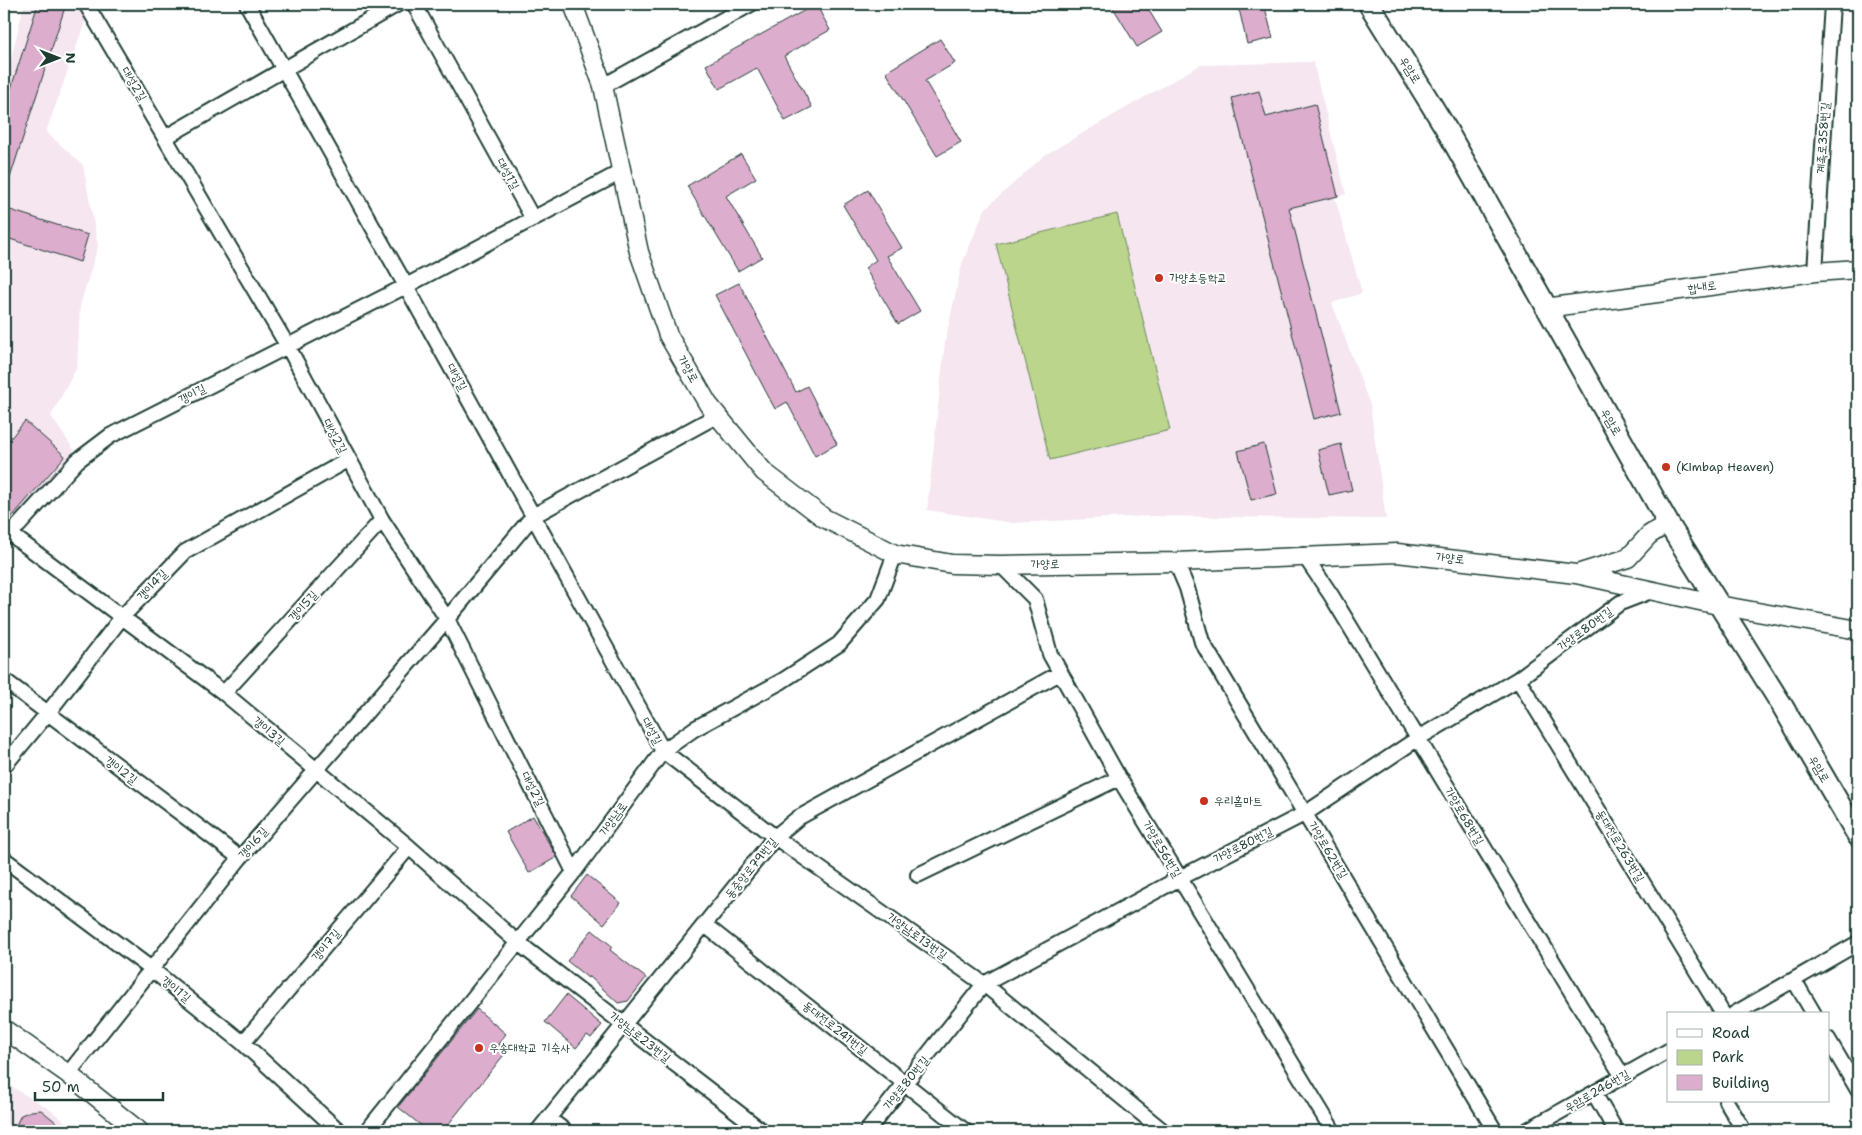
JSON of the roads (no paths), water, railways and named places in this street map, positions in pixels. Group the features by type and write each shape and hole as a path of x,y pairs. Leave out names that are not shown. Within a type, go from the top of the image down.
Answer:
{"main road":[{"name":"우암로","path":"1369,4 1445,127 1545,308 1668,523 1783,707 1858,836"}],"street":[{"name":"대성2길","path":"86,4 287,345 382,520 447,619 574,872"},
{"name":"대성길","path":"247,4 406,286 663,751"},
{"path":"166,137 398,4"},
{"name":"대성1길","path":"414,4 533,219"},
{"name":"가양로","path":"573,4 603,86 639,252 668,335 708,404 764,472 824,518 895,554 952,564 1001,565 1176,562 1304,555 1397,553 1576,574 1718,605 1858,630"},
{"path":"603,86 752,4"},
{"name":"계족로358번길","path":"1814,272 1832,4"},
{"path":"406,286 622,172"},
{"name":"합내로","path":"1545,308 1814,272 1858,269"},
{"name":"갱이길","path":"6,535 77,461 110,436 406,286"},
{"path":"534,516 718,415"},
{"name":"갱이4길","path":"4,766 48,714 122,617 185,552 348,460"},
{"name":"갱이6길","path":"68,1074 150,968 240,858 317,771 534,516"},
{"name":"갱이5길","path":"224,693 382,520"},
{"path":"1576,574 1628,558 1649,535 1668,523"},
{"name":"갱이3길","path":"6,535 122,617 224,693 409,847 517,942"},
{"name":"가양남로","path":"367,1131 574,872 663,751 694,729 782,681 838,644 878,599 895,554"},
{"name":"가양로68번길","path":"1304,555 1331,595 1417,740 1623,1076"},
{"name":"가양로62번길","path":"1176,562 1187,588 1202,642 1495,1131"},
{"name":"가양로56번길","path":"1001,565 1035,599 1050,654 1060,673 1119,778 1333,1131"},
{"name":"가양로80번길","path":"867,1131 984,984 1180,878 1306,813 1417,740 1518,679 1620,603 1652,591"},
{"name":"동중앙로79번길","path":"538,1131 776,836 798,818 1060,673"},
{"name":"동대전로263번길","path":"1518,679 1721,1012"},
{"name":"갱이2길","path":"4,680 240,858"},
{"name":"가양남로13번길","path":"663,751 776,836 984,984 1163,1131"},
{"path":"918,874 1119,778"},
{"name":"갱이7길","path":"243,1043 409,847"},
{"name":"갱이1길","path":"4,859 150,968 243,1043 339,1131"},
{"name":"동대전로241번길","path":"705,925 965,1131"},
{"name":"가양남로23번길","path":"517,942 762,1131"},
{"path":"1738,1012 1858,943"},
{"path":"1794,980 1813,1012"},
{"path":"4,1029 68,1074 140,1131"},
{"path":"1830,1042 1858,1090"},
{"name":"우암로246번길","path":"1526,1131 1667,1052"},
{"path":"1594,1092 1616,1131"},
{"path":"1727,1102 1744,1131"},
{"path":"548,1118 565,1131"}],"place":[{"name":"가양초등학교","path":"1159,278"},
{"name":"(Kimbap Heaven)","path":"1666,467"},
{"name":"우리홈마트","path":"1204,801"},
{"name":"우송대학교 기숙사","path":"479,1048"}]}
